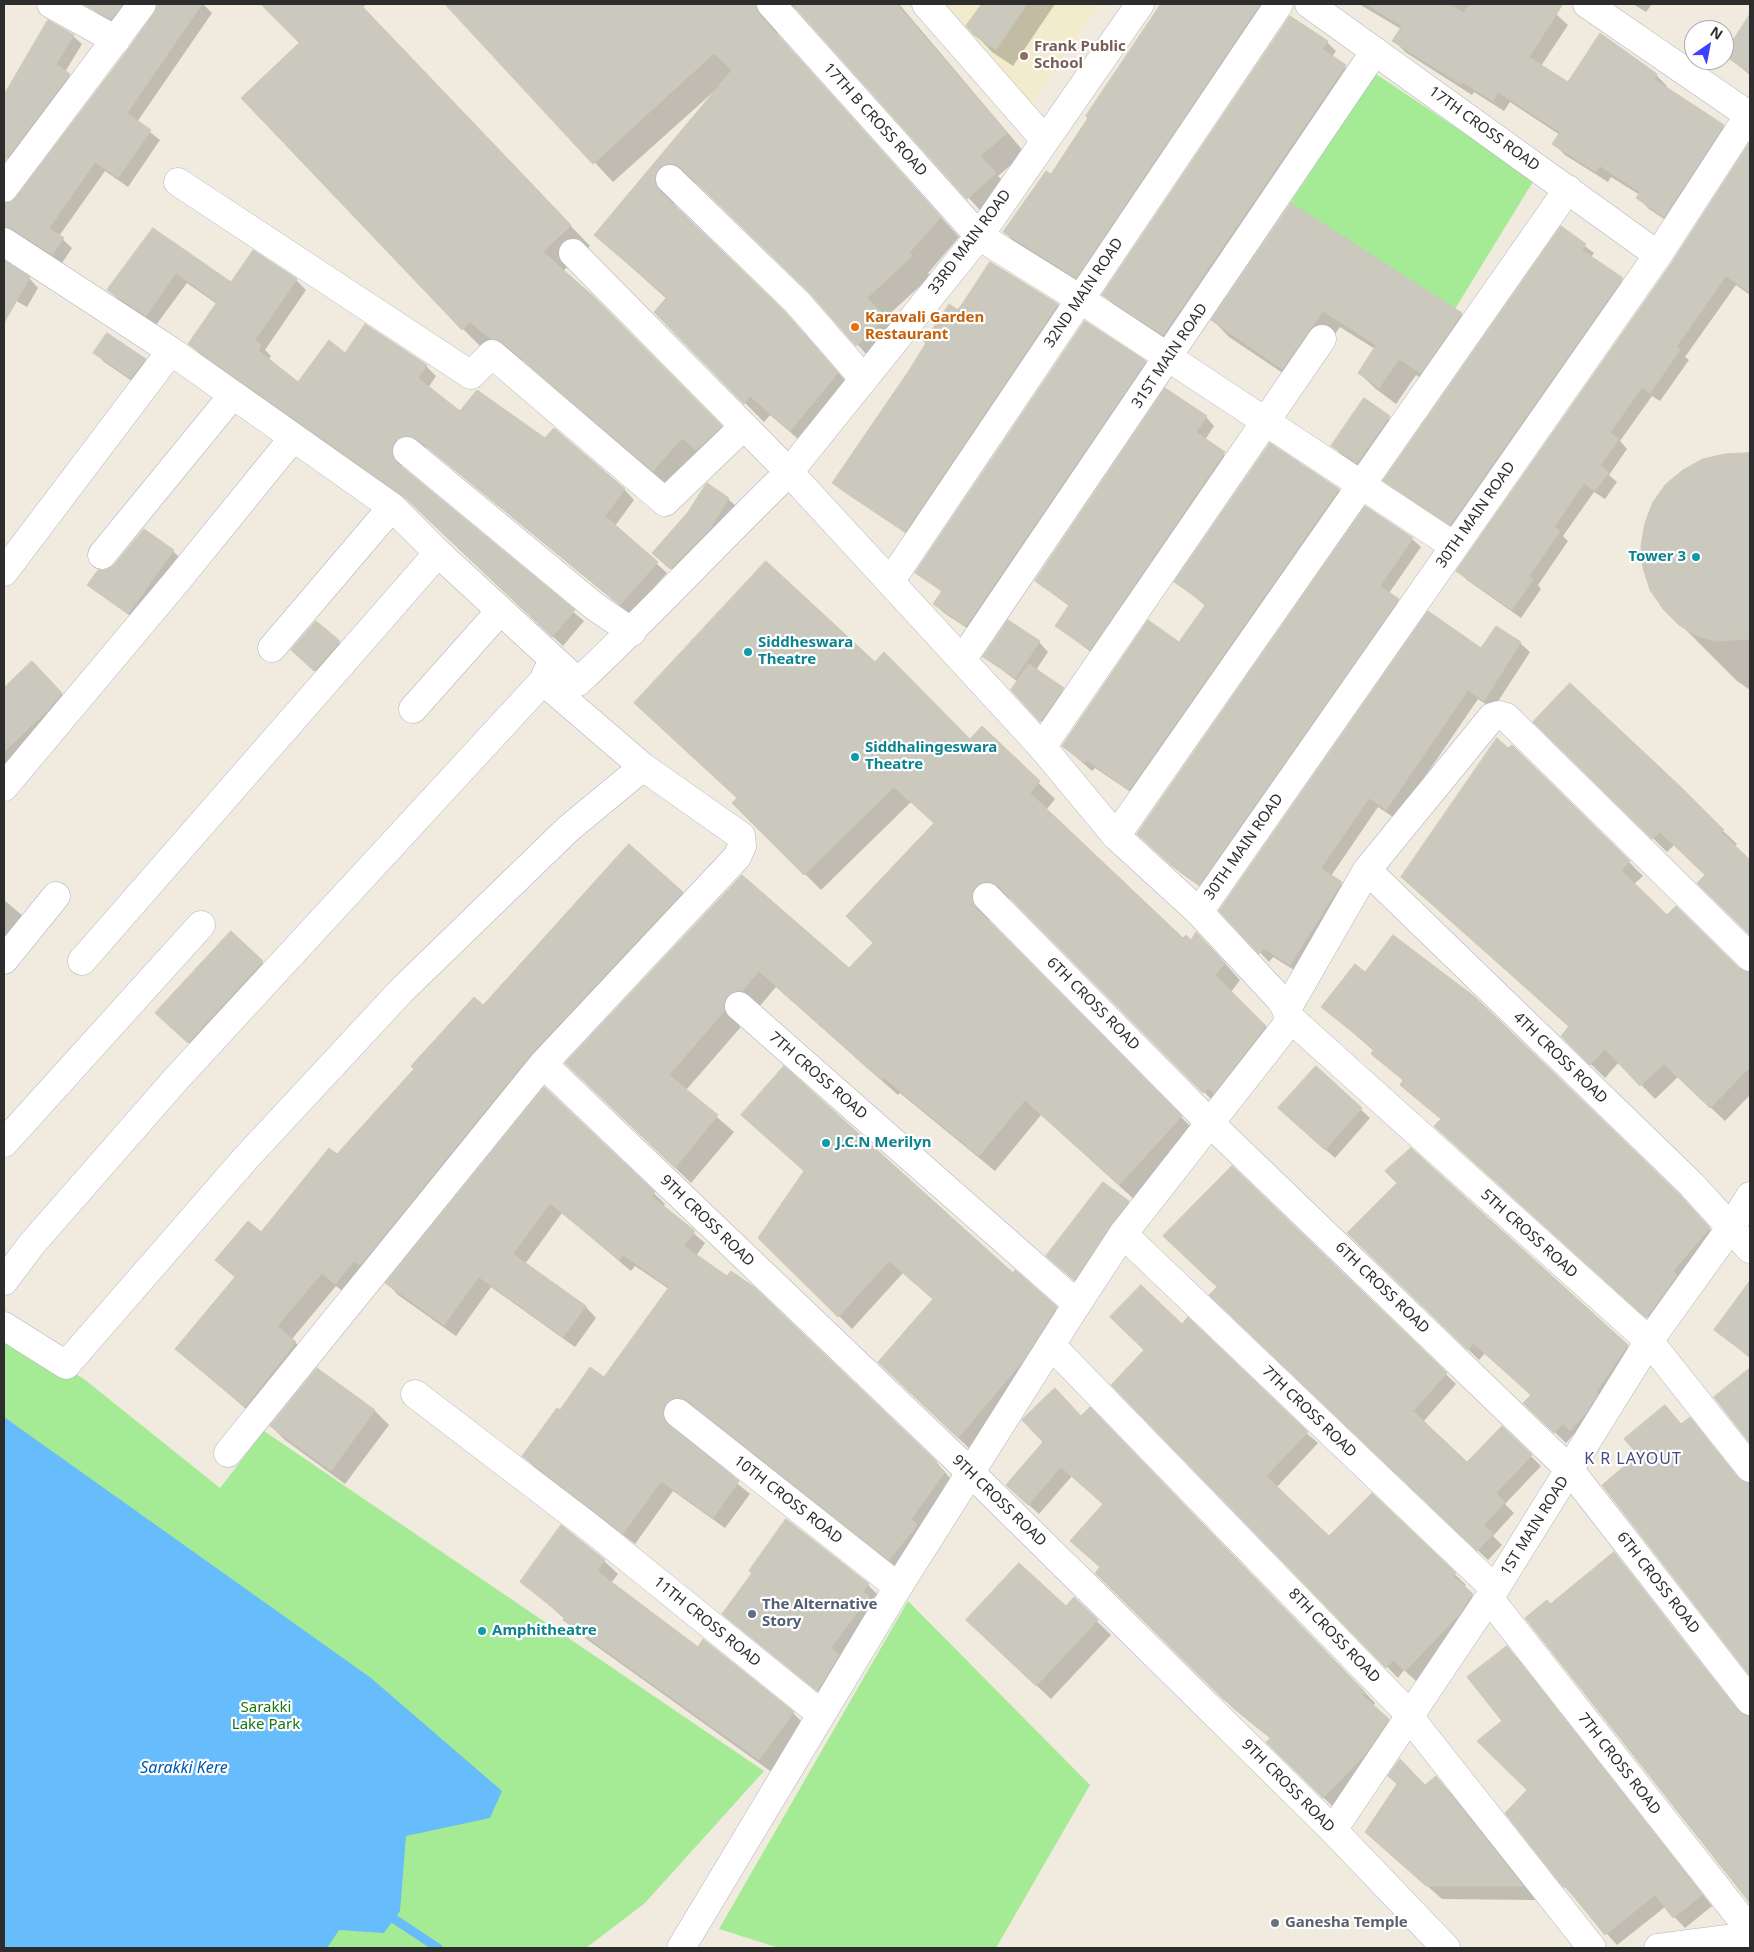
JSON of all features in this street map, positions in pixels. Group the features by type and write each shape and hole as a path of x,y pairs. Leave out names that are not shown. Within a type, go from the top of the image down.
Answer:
{"street":[{"path":"51,4 116,40"},
{"path":"4,188 13,159 116,40 142,4"},
{"name":"17TH B CROSS ROAD","path":"770,4 979,236 1080,299 1168,359 1266,421 1454,546"},
{"path":"926,4 1044,139"},
{"name":"33RD MAIN ROAD","path":"548,669 578,682 632,632 728,532 789,472 979,236 1044,139 1140,4"},
{"name":"32ND MAIN ROAD","path":"890,582 1279,4"},
{"name":"17TH CROSS ROAD","path":"1309,4 1658,255"},
{"path":"1587,4 1750,115"},
{"name":"31ST MAIN ROAD","path":"962,660 1168,359 1375,50"},
{"name":"30TH MAIN ROAD","path":"1199,912 1658,255 1750,115"},
{"path":"670,179 797,302 864,379"},
{"path":"178,182 471,375 492,354 665,502 744,426"},
{"path":"1116,836 1568,189"},
{"path":"4,242 171,351 232,396 392,507 438,553 500,610 548,669 644,768 741,836 742,846 737,857 543,1064 228,1453"},
{"name":"5TH CROSS ROAD","path":"573,253 789,472 1042,748 1116,836 1199,912 1288,1013 1648,1341 1750,1468"},
{"path":"1042,748 1322,339"},
{"path":"4,572 171,351"},
{"path":"102,556 232,396"},
{"path":"4,787 176,582 293,438"},
{"path":"407,451 594,606 632,632"},
{"path":"272,648 392,507"},
{"path":"82,961 438,553"},
{"path":"412,709 500,610"},
{"path":"4,1282 30,1245 177,1078 548,669"},
{"path":"681,1948 898,1587 1123,1234 1286,1026 1288,1013 1367,870 1492,717 1499,715 1506,717 1750,958"},
{"path":"4,1326 66,1365 245,1159 402,992 568,829 644,768"},
{"name":"4TH CROSS ROAD","path":"1367,870 1692,1185 1750,1249"},
{"path":"4,960 56,896"},
{"name":"6TH CROSS ROAD","path":"987,897 1211,1124 1570,1470 1750,1701"},
{"path":"4,1143 201,925"},
{"name":"7TH CROSS ROAD","path":"739,1006 1077,1304"},
{"name":"9TH CROSS ROAD","path":"543,1064 970,1472 1333,1830 1446,1948"},
{"name":"1ST MAIN ROAD","path":"1333,1830 1492,1593 1570,1470 1648,1341 1731,1227 1750,1196"},
{"name":"7TH CROSS ROAD","path":"1123,1234 1492,1593 1750,1930"},
{"name":"8TH CROSS ROAD","path":"1051,1345 1411,1716 1418,1728 1592,1948"},
{"name":"11TH CROSS ROAD","path":"415,1394 592,1529 821,1714"},
{"name":"10TH CROSS ROAD","path":"678,1413 898,1587"},
{"path":"1658,1948 1750,1936"}],"shaded area":[{"name":"Frank Public School","path":"937,4 1100,4 1029,107"}],"green space":[{"path":"1376,74 1534,180 1455,309 1290,203"},
{"name":"Sarakki Lake Park","path":"4,1331 84,1379 220,1488 264,1431 764,1771 645,1903 586,1948 4,1948"},
{"path":"908,1601 1090,1785 996,1948 779,1948 719,1929"}],"water":[{"name":"Sarakki Kere","path":"4,1417 371,1678 502,1791 490,1818 406,1836 400,1911 384,1933 339,1930 327,1948 4,1948"}],"building":[{"path":"83,4 123,4 111,19"},
{"path":"157,4 202,4 127,113 151,130 118,178 95,162 49,228 64,238 52,255 13,229 4,227 4,203 11,202 16,197 129,48 154,13"},
{"path":"261,4 360,4 571,225 543,252 593,296 722,426 696,450 682,438 653,471 502,342 491,339 470,322 462,330 241,98 299,43"},
{"path":"445,4 756,4 759,14 941,217 909,253 912,256 867,298 886,317 856,346 808,291 681,168 674,164 666,164 658,169 655,175 655,183 659,190 786,313 838,373 790,431 750,396 744,404 654,312 667,297 594,235 732,70 714,53 593,164"},
{"path":"792,4 897,4 1007,133 980,156 996,173 967,199"},
{"path":"982,4 1027,4 996,50 974,35 966,26"},
{"path":"1161,4 1260,4 1076,278 1003,232 1046,171 1051,174 1088,118 1086,116"},
{"path":"1366,4 1448,4 1464,13 1470,4 1563,4 1529,57 1568,82 1600,33 1657,74 1654,79 1724,125 1664,217 1636,198 1640,192 1600,166 1596,172 1552,144 1560,132 1498,92 1493,101 1462,82 1461,84 1392,41 1402,26"},
{"path":"1750,14 1750,73 1734,62 1734,39"},
{"path":"1290,16 1328,41 1322,49 1346,65 1163,335 1102,295"},
{"path":"48,20 74,35 56,64 70,74 4,162 4,95"},
{"path":"1750,142 1750,293 1726,276 1676,347 1680,350 1650,393 1642,387 1610,433 1619,439 1600,466 1609,472 1595,491 1584,483 1554,527 1560,531 1529,576 1533,579 1512,610 1456,571 1671,264"},
{"path":"1291,203 1462,313 1421,373 1399,359 1379,388 1358,373 1376,345 1323,311 1282,369 1211,320"},
{"path":"1561,226 1586,244 1582,250 1623,278 1450,525 1383,481"},
{"path":"153,228 231,282 253,250 297,279 255,340 261,345 258,350 298,382 329,340 345,353 365,324 427,365 418,378 460,411 477,390 545,438 554,428 625,489 605,516 658,562 620,605 417,439 409,436 401,437 395,441 392,449 393,457 397,463 575,610 552,637 401,494 188,344 217,302 176,273 146,316 107,290"},
{"path":"4,260 30,277 4,323"},
{"path":"990,262 1058,304 905,532 832,483 910,369 926,343 924,342 949,304 958,310"},
{"path":"1085,321 1146,361 966,626 933,604 942,591 915,573"},
{"path":"107,333 146,359 131,378 93,353"},
{"path":"1165,388 1207,416 1196,432 1225,452 1090,650 1055,626 1069,605 1035,581"},
{"path":"1364,398 1390,416 1357,463 1331,446"},
{"path":"1270,443 1339,489 1129,790 1086,760 1084,763 1062,746 1148,620 1179,642 1206,604 1174,582"},
{"name":"Tower 3","path":"1750,453 1750,639 1717,641 1697,636 1679,625 1663,609 1650,590 1643,568 1641,546 1645,523 1653,502 1666,484 1683,470 1703,459 1725,454"},
{"path":"707,483 729,498 709,530 670,569 652,553 688,512"},
{"path":"1365,506 1413,538 1380,586 1399,599 1199,885 1172,866 1137,834"},
{"path":"144,529 174,550 128,614 87,585 98,570 107,570 114,565"},
{"path":"766,561 875,662 884,652 970,739 982,726 1040,781 1030,793 1183,938 1186,935 1191,940 1196,932 1225,963 1215,975 1266,1026 1214,1093 1208,1088 1203,1093 998,886 992,882 984,882 976,886 972,893 972,900 976,908 1182,1116 1119,1185 1025,1100 979,1156 883,1077 881,1080 759,971 742,991 734,991 727,996 724,1003 724,1011 669,1075 718,1115 675,1168 565,1063 742,875 849,968 873,943 846,916 934,823 894,787 804,875 732,803 737,798 634,703"},
{"path":"1428,611 1481,648 1496,626 1521,642 1484,701 1468,690 1386,810 1369,798 1321,868 1342,882 1290,965 1263,948 1259,954 1219,911"},
{"path":"1008,620 1040,641 1015,678 983,657"},
{"path":"316,621 340,641 314,671 291,650"},
{"path":"32,661 62,693 48,710 4,752 4,688"},
{"path":"1029,664 1064,688 1040,722 1011,690"},
{"path":"1570,683 1682,788 1724,830 1721,832 1750,860 1750,935 1697,883 1705,875 1660,832 1652,839 1533,722"},
{"path":"1497,738 1508,748 1512,745 1630,861 1621,870 1667,915 1676,906 1739,968 1750,972 1750,1067 1710,1108 1664,1064 1640,1086 1605,1049 1590,1065 1561,1036 1569,1026 1401,877"},
{"path":"629,844 683,892 531,1054 360,1265 354,1261 335,1284 322,1273 277,1326 296,1342 245,1407 175,1349 235,1277 215,1260 248,1221 261,1232 329,1148 337,1154 414,1069 411,1066 474,997 483,1005"},
{"path":"231,931 263,961 188,1043 155,1013"},
{"path":"1393,935 1475,997 1681,1196 1710,1228 1673,1271 1677,1275 1646,1318 1434,1126 1441,1119 1400,1085 1403,1080 1371,1054 1374,1049 1321,1007 1355,964 1365,972"},
{"path":"784,1066 1013,1273 1015,1270 1057,1307 1023,1361 958,1438 878,1362 933,1299 889,1261 838,1317 758,1238 804,1171 741,1115"},
{"path":"1316,1066 1362,1108 1325,1150 1278,1108"},
{"path":"544,1087 655,1192 651,1196 695,1231 684,1246 727,1276 731,1271 754,1287 937,1462 936,1464 945,1472 911,1519 917,1525 889,1560 688,1401 681,1398 673,1398 666,1403 663,1410 664,1419 739,1481 713,1518 661,1481 623,1534 522,1456 557,1408 560,1410 590,1367 604,1377 669,1287 623,1255 619,1260 550,1203 513,1254 586,1306 563,1337 479,1277 444,1325 385,1283"},
{"path":"1411,1148 1628,1345 1596,1392 1598,1394 1585,1414 1570,1431 1563,1424 1554,1433 1523,1403 1531,1395 1473,1343 1468,1350 1347,1233 1397,1183 1385,1171"},
{"path":"1232,1166 1447,1373 1413,1411 1467,1462 1502,1426 1532,1455 1496,1493 1505,1502 1484,1525 1493,1534 1477,1551 1209,1295 1217,1287 1163,1236"},
{"path":"1103,1182 1129,1201 1074,1280 1046,1256"},
{"path":"1750,1281 1750,1357 1714,1330"},
{"path":"1141,1285 1182,1324 1188,1317 1308,1432 1266,1476 1329,1536 1372,1493 1456,1573 1453,1576 1473,1594 1458,1616 1405,1671 1393,1660 1386,1668 1111,1385 1144,1350 1110,1317"},
{"path":"317,1368 375,1410 331,1471 270,1426"},
{"path":"1750,1368 1750,1443 1714,1397"},
{"path":"1055,1388 1081,1416 1090,1407 1365,1692 1362,1695 1389,1719 1364,1756 1323,1798 1266,1742 1271,1738 1222,1698 1095,1573 1100,1567 1070,1541 1103,1504 1061,1467 1028,1505 1006,1485 1043,1442 1022,1420"},
{"path":"1665,1405 1681,1424 1690,1417 1738,1478 1750,1483 1750,1676 1602,1485 1638,1455 1624,1439"},
{"path":"786,1519 869,1584 862,1592 869,1596 831,1648 839,1655 817,1691 722,1614 752,1573 749,1571"},
{"path":"561,1525 605,1560 597,1571 698,1647 703,1639 794,1712 759,1760 563,1620 565,1617 520,1582"},
{"path":"1614,1552 1738,1711 1750,1716 1750,1903 1525,1618 1547,1600 1550,1604"},
{"path":"1019,1563 1066,1606 1074,1597 1098,1620 1036,1686 966,1620"},
{"path":"1507,1646 1702,1895 1673,1918 1655,1895 1605,1935 1566,1887 1563,1887 1505,1813 1527,1790 1477,1741 1502,1721 1467,1677"},
{"path":"1400,1759 1425,1785 1436,1776 1523,1886 1426,1886 1365,1832 1397,1784 1388,1776"}],"waterway":[{"path":"385,1913 438,1948"}],"place":[{"name":"Frank Public School","path":"1024,56"},
{"name":"Karavali Garden Restaurant","path":"855,327"},
{"name":"Tower 3","path":"1696,557"},
{"name":"Siddheswara Theatre","path":"748,652"},
{"name":"Siddhalingeswara Theatre","path":"855,757"},
{"name":"J.C.N Merilyn","path":"826,1143"},
{"name":"The Alternative Story","path":"752,1614"},
{"name":"Amphitheatre","path":"482,1631"},
{"name":"Ganesha Temple","path":"1275,1923"}],"district":[{"name":"K R LAYOUT","path":"1633,1459"}]}
